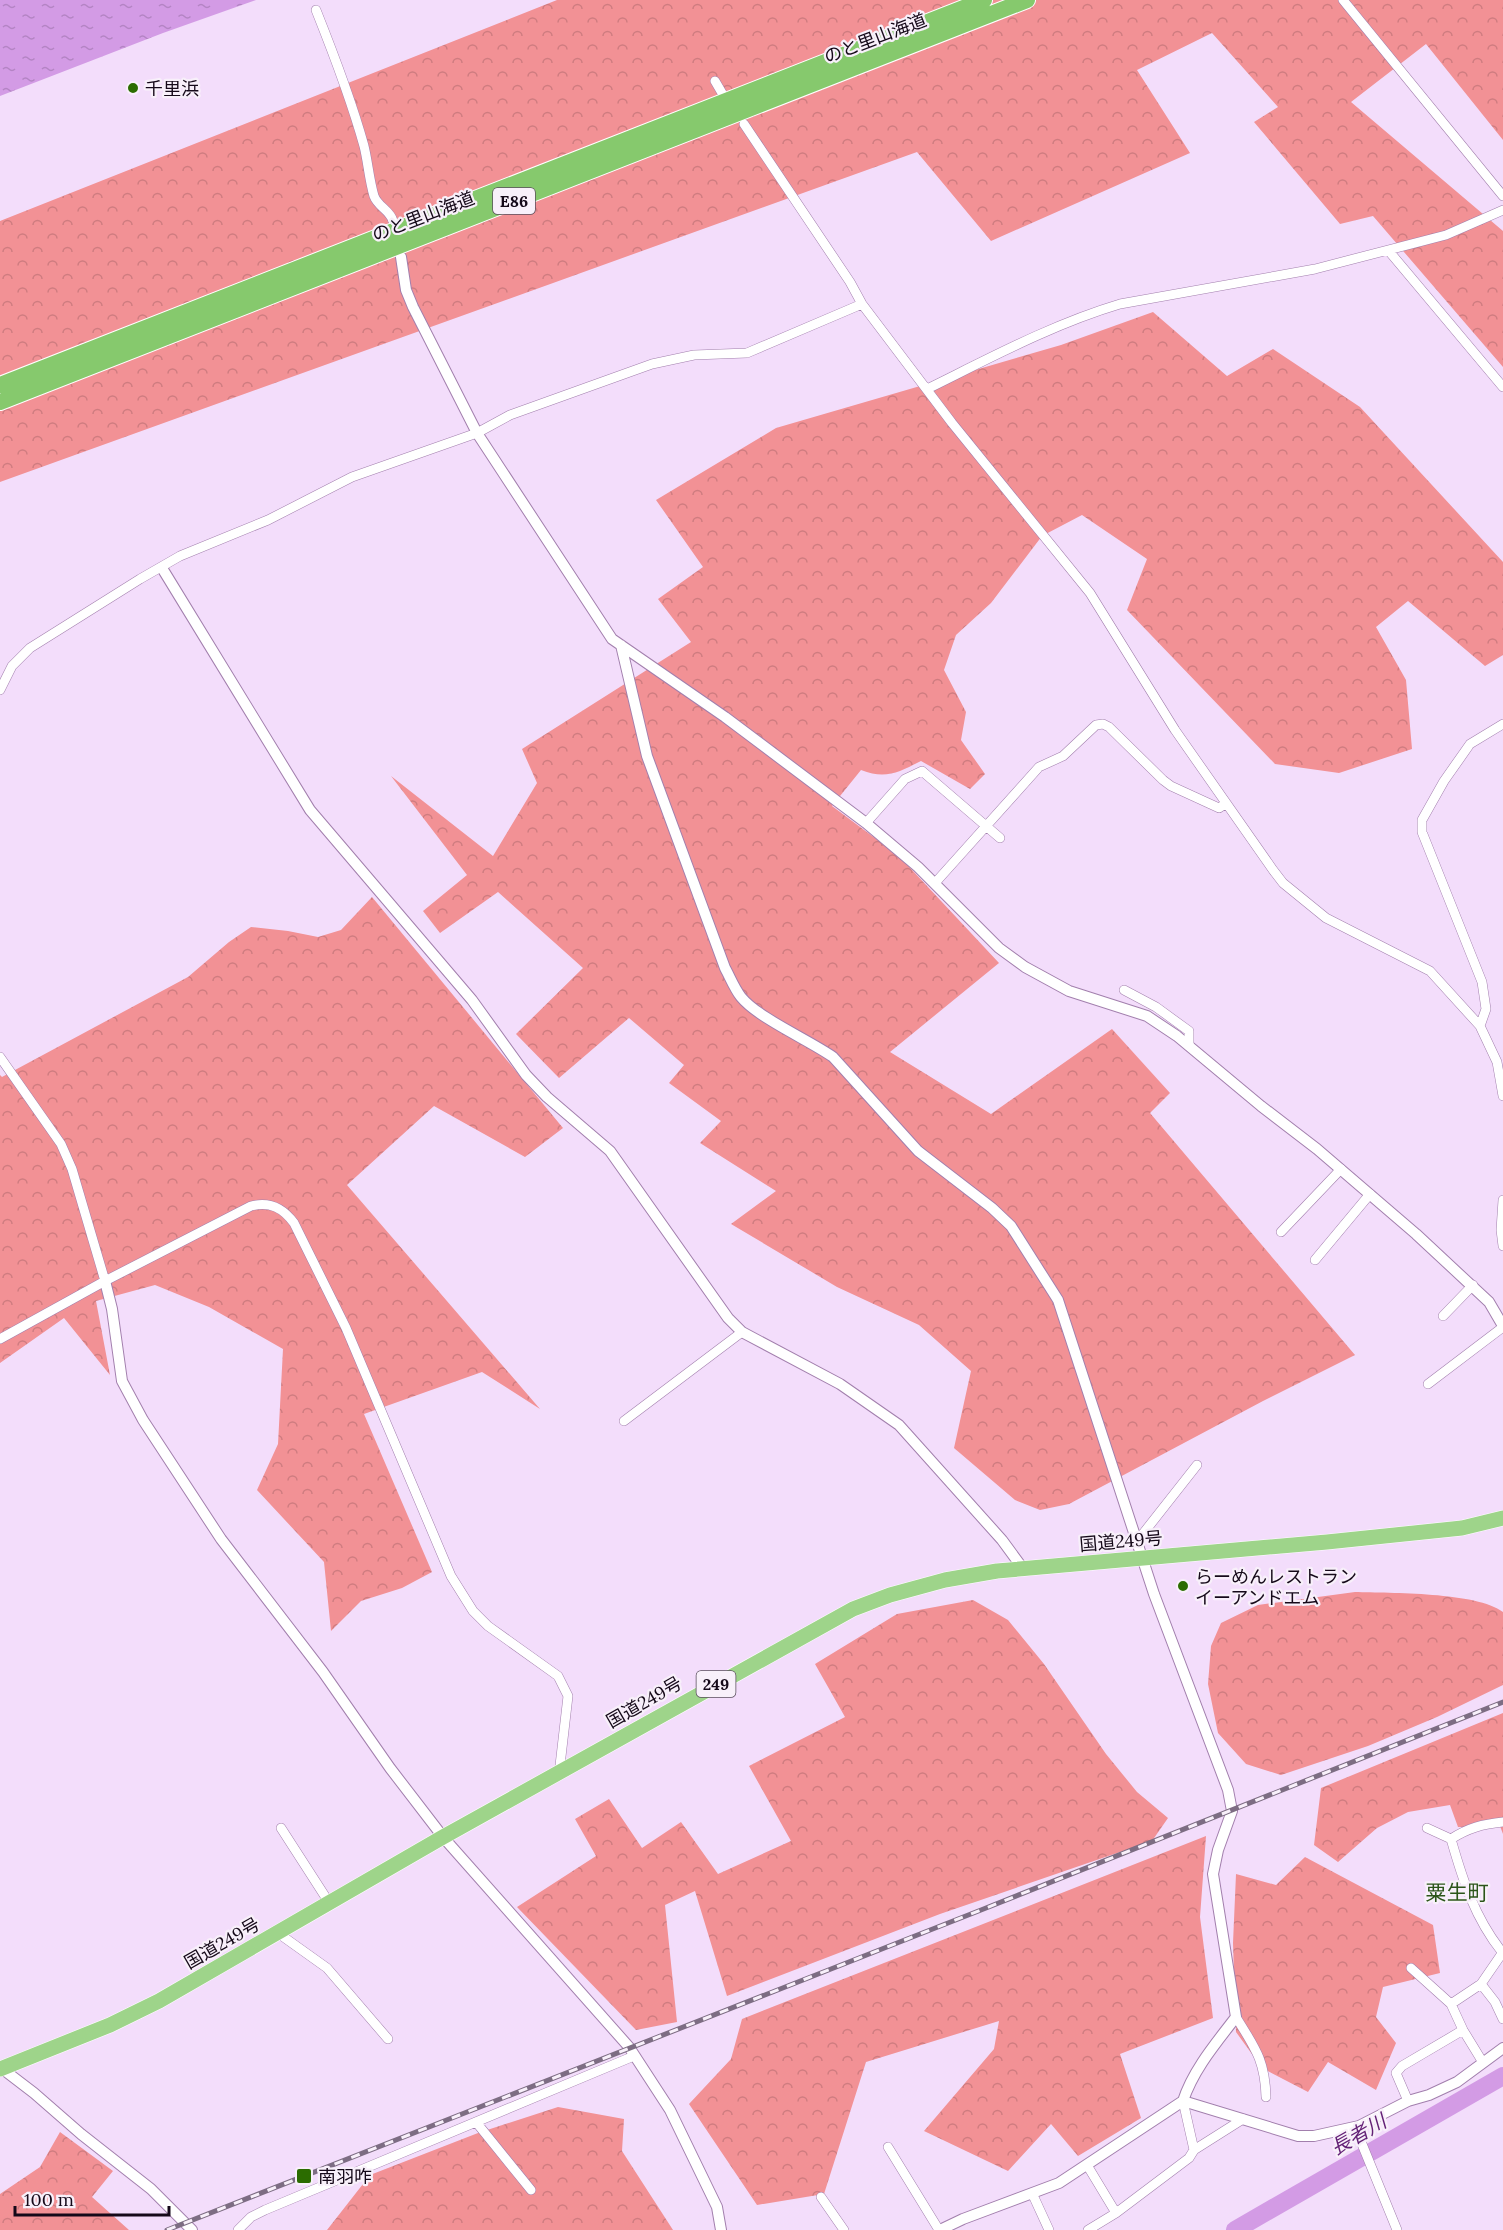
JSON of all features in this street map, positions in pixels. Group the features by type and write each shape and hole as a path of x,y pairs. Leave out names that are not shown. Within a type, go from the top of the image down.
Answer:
{"highway":[{"name":"のと里山海道","path":"0,385 984,0"},
{"name":"のと里山海道","path":"0,402 1027,0"},
{"name":"国道249号","path":"1,2068 110,2025 159,2001 697,1694 853,1609 890,1595 945,1580 997,1571 1462,1528 1503,1518"}],"street":[{"path":"1343,0 1503,196"},
{"path":"316,10 355,116 374,195 381,207 391,215 393,221"},
{"path":"715,81 722,93"},
{"path":"744,124 850,282 862,304 992,474 1090,593 1175,730 1273,870 1284,884 1326,918 1359,936 1421,964 1430,971 1480,1026 1497,1062 1503,1096"},
{"path":"927,389 1053,328 1100,310 1120,304 1316,269 1446,235 1503,210"},
{"path":"1388,250 1503,387"},
{"path":"401,257 406,290 413,307 477,433 605,630 621,645 725,717 866,823 935,883 999,948 1025,967 1069,991 1147,1016 1189,1046 1341,1169 1473,1285 1489,1302 1503,1327 1428,1384"},
{"path":"0,690 12,666 30,648 140,579 180,556 268,520 352,477 477,433 510,415 652,364 694,356 747,353 862,304"},
{"path":"162,568 310,810 472,1000 526,1075 547,1097 610,1151 728,1318 742,1332 840,1384 899,1425 1002,1540 1024,1570"},
{"path":"621,645 647,756 725,968 742,998 756,1010 833,1057 918,1152 992,1208 1011,1226 1058,1300 1154,1594 1228,1790 1232,1811 1218,1850 1213,1874 1236,2017 1259,2057 1265,2074 1266,2097"},
{"path":"935,883 1039,767 1063,756 1096,725 1103,724 1109,727 1171,786 1219,808 1225,804"},
{"path":"1480,1026 1486,1009 1482,982 1422,832 1422,820 1443,781 1470,744 1503,724"},
{"path":"866,823 905,779 922,771 1000,838"},
{"path":"1124,990 1156,1007 1189,1031 1189,1046"},
{"path":"0,1057 61,1144 72,1169 112,1309 123,1381 143,1420 220,1539 323,1672 390,1768 443,1837 634,2056 679,2129 717,2207 721,2230"},
{"path":"1281,1232 1341,1169"},
{"path":"1315,1260 1370,1194"},
{"path":"1503,1200 1503,1246"},
{"path":"0,1339 105,1281 251,1206 273,1205 282,1209 294,1223 346,1328 451,1576 473,1611 488,1626 558,1676 565,1685 568,1696 559,1774"},
{"path":"1443,1316 1473,1285"},
{"path":"624,1421 742,1332"},
{"path":"1138,1540 1197,1465"},
{"path":"1452,1839 1477,1825 1503,1822"},
{"path":"280,1828 330,1904"},
{"path":"1427,1828 1452,1839"},
{"path":"1451,2004 1481,1984 1503,1952 1487,1933 1474,1908 1460,1872 1452,1839"},
{"path":"278,1933 327,1968 388,2040"},
{"path":"1411,1968 1451,2004 1463,2030 1482,2061"},
{"path":"1481,1984 1495,2002 1503,2019"},
{"path":"1194,2150 1184,2102 1187,2088 1236,2017"},
{"path":"1408,2101 1396,2073 1402,2066 1463,2030"},
{"path":"888,2147 939,2230 1059,2183 1184,2102 1298,2136 1314,2136 1359,2126 1408,2101 1429,2095 1457,2082 1482,2061 1503,2048"},
{"path":"238,2230 251,2217 265,2210 634,2056"},
{"path":"1,2068 151,2189 192,2230"},
{"path":"1088,2230 1116,2213 1189,2158 1194,2150 1243,2119"},
{"path":"476,2122 531,2190"},
{"path":"1359,2126 1362,2144 1397,2230"},
{"path":"1087,2165 1116,2213"},
{"path":"1032,2193 1050,2230"},
{"path":"821,2197 844,2230"}],"green space":[{"path":"557,0 1503,0 1503,140 1426,44 1351,102 1503,231 1503,367 1373,216 1340,224 1254,122 1278,107 1212,33 1137,70 1190,153 991,241 917,152 0,482 0,221"},
{"path":"1153,312 1227,376 1273,349 1360,407 1503,562 1503,655 1485,666 1408,601 1376,627 1406,680 1412,749 1339,773 1275,764 1127,610 1147,559 1082,515 1042,536 991,603 956,635 944,670 966,712 961,740 985,774 970,789 921,761 892,773 878,774 861,770 832,806 899,856 999,963 890,1052 991,1114 1112,1029 1170,1093 1150,1113 1355,1355 1069,1504 1040,1510 1015,1500 954,1448 971,1371 919,1325 837,1287 731,1224 776,1191 700,1143 721,1121 669,1083 684,1065 629,1018 559,1078 516,1034 583,968 498,892 440,933 423,911 467,875 391,776 493,856 537,783 522,749 691,642 658,599 703,567 656,500 776,428 1061,345"},
{"path":"372,897 563,1128 525,1157 434,1106 347,1185 540,1409 482,1372 364,1414 432,1572 402,1588 361,1601 331,1631 324,1562 257,1490 278,1444 283,1349 209,1307 155,1285 96,1301 110,1375 64,1318 0,1363 0,1075 2,1077 188,977 229,942 251,927 318,937 341,930"},
{"path":"1355,1592 1454,1597 1491,1605 1503,1612 1503,1685 1437,1717 1368,1746 1281,1775 1246,1764 1218,1733 1208,1684 1211,1646 1221,1623 1258,1605"},
{"path":"973,1600 1008,1620 1044,1664 1106,1754 1137,1792 1168,1818 1152,1841 940,1914 727,1996 695,1891 665,1905 677,2022 636,2030 517,1907 596,1856 575,1819 609,1799 642,1848 681,1822 718,1874 791,1841 749,1766 845,1717 815,1664 897,1614"},
{"path":"1503,1713 1503,1834 1500,1826 1458,1827 1450,1805 1408,1812 1377,1828 1338,1862 1314,1845 1321,1788"},
{"path":"1206,1836 1200,1917 1213,2018 1120,2054 1141,2118 1078,2156 1051,2124 1008,2171 924,2131 994,2049 999,2021 866,2062 824,2194 757,2205 689,2104 731,2059 742,2019"},
{"path":"1305,1857 1433,1925 1440,1973 1383,1987 1376,2017 1396,2043 1376,2090 1328,2062 1308,2092 1262,2068 1236,2032 1233,1943 1236,1874 1276,1885"},
{"path":"558,2107 624,2119 622,2151 673,2230 327,2230 370,2175 478,2133"},
{"path":"60,2132 113,2171 92,2197 129,2230 0,2230 0,2194 40,2167"}],"water":[{"path":"0,0 256,0 0,96"}],"waterway":[{"name":"長者川","path":"1235,2230 1503,2076"}],"railway":[{"path":"167,2230 1503,1702"}],"place":[{"name":"千里浜","path":"133,88"},
{"name":"らーめんレストラン イーアンドエム","path":"1183,1586"},
{"name":"南羽咋","path":"304,2176"}],"district":[{"name":"粟生町","path":"1457,1892"}]}
